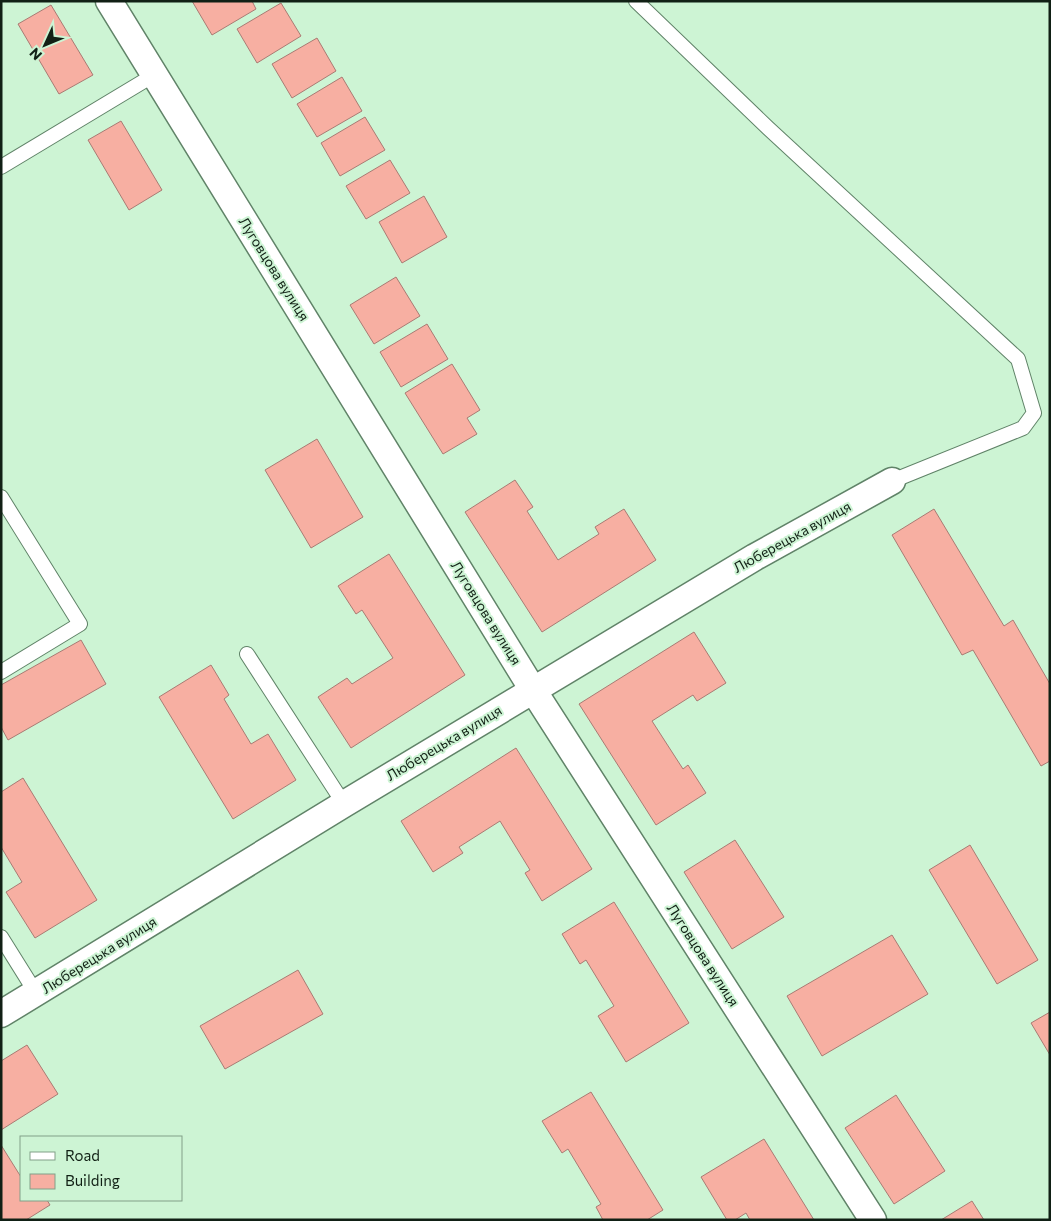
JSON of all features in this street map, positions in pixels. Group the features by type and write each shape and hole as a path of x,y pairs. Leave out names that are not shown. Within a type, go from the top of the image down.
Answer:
{"street":[{"name":"Луговцова вулиця","path":"108,1 533,690 872,1220"},
{"name":"Люберецька вулиця","path":"1,1014 344,804 746,562 892,481"}],"lane":[{"path":"636,1 768,128 1018,359 1034,413 1023,428 892,481"},
{"path":"1,168 154,75"},
{"path":"1,497 80,624 1,672"},
{"path":"247,654 344,804"},
{"path":"1,937 36,993"}],"building":[{"path":"192,1 252,1 256,9 212,35"},
{"path":"281,3 301,36 257,63 237,29"},
{"path":"51,5 93,75 59,94 18,24"},
{"path":"317,38 336,71 292,98 272,64"},
{"path":"342,77 362,111 317,137 297,104"},
{"path":"365,117 385,150 340,176 321,143"},
{"path":"121,121 162,190 129,210 88,140"},
{"path":"390,160 410,193 366,219 346,186"},
{"path":"424,196 447,237 402,263 379,222"},
{"path":"396,277 420,316 374,344 350,305"},
{"path":"427,324 448,359 401,387 380,352"},
{"path":"452,364 480,410 467,418 477,434 443,454 405,393"},
{"path":"317,439 363,517 311,548 265,470"},
{"path":"515,480 533,507 527,511 558,560 599,534 595,527 624,509 656,560 542,632 465,512"},
{"path":"934,509 1004,626 1013,620 1050,684 1050,761 1041,766 973,650 962,655 892,535"},
{"path":"389,554 465,675 351,748 318,697 347,678 352,684 393,658 362,610 356,614 338,586"},
{"path":"694,632 726,683 697,701 693,695 652,721 683,769 688,765 706,793 656,825 579,704"},
{"path":"81,640 106,684 8,740 1,727 1,685"},
{"path":"211,665 229,695 224,699 251,744 268,734 296,780 233,819 159,697"},
{"path":"516,748 592,869 542,901 525,873 530,870 500,821 459,847 463,853 433,872 401,821"},
{"path":"23,778 97,900 35,938 6,892 22,882 1,847 1,792"},
{"path":"735,840 784,917 732,949 684,872"},
{"path":"970,845 1038,960 997,984 929,870"},
{"path":"614,902 689,1023 626,1062 598,1016 614,1006 586,960 580,964 562,934"},
{"path":"892,935 928,994 822,1056 787,996"},
{"path":"298,970 323,1014 225,1069 200,1026"},
{"path":"1050,1012 1050,1055 1031,1023"},
{"path":"27,1045 58,1094 1,1130 1,1061"},
{"path":"591,1092 663,1210 647,1220 603,1220 596,1207 601,1204 568,1149 562,1153 542,1121"},
{"path":"896,1095 945,1171 894,1204 845,1128"},
{"path":"764,1139 814,1220 750,1220 746,1213 735,1220 727,1220 701,1177"},
{"path":"1,1145 20,1175 20,1201 48,1201 50,1205 26,1220 1,1220"},
{"path":"972,1201 984,1220 941,1220"}]}
